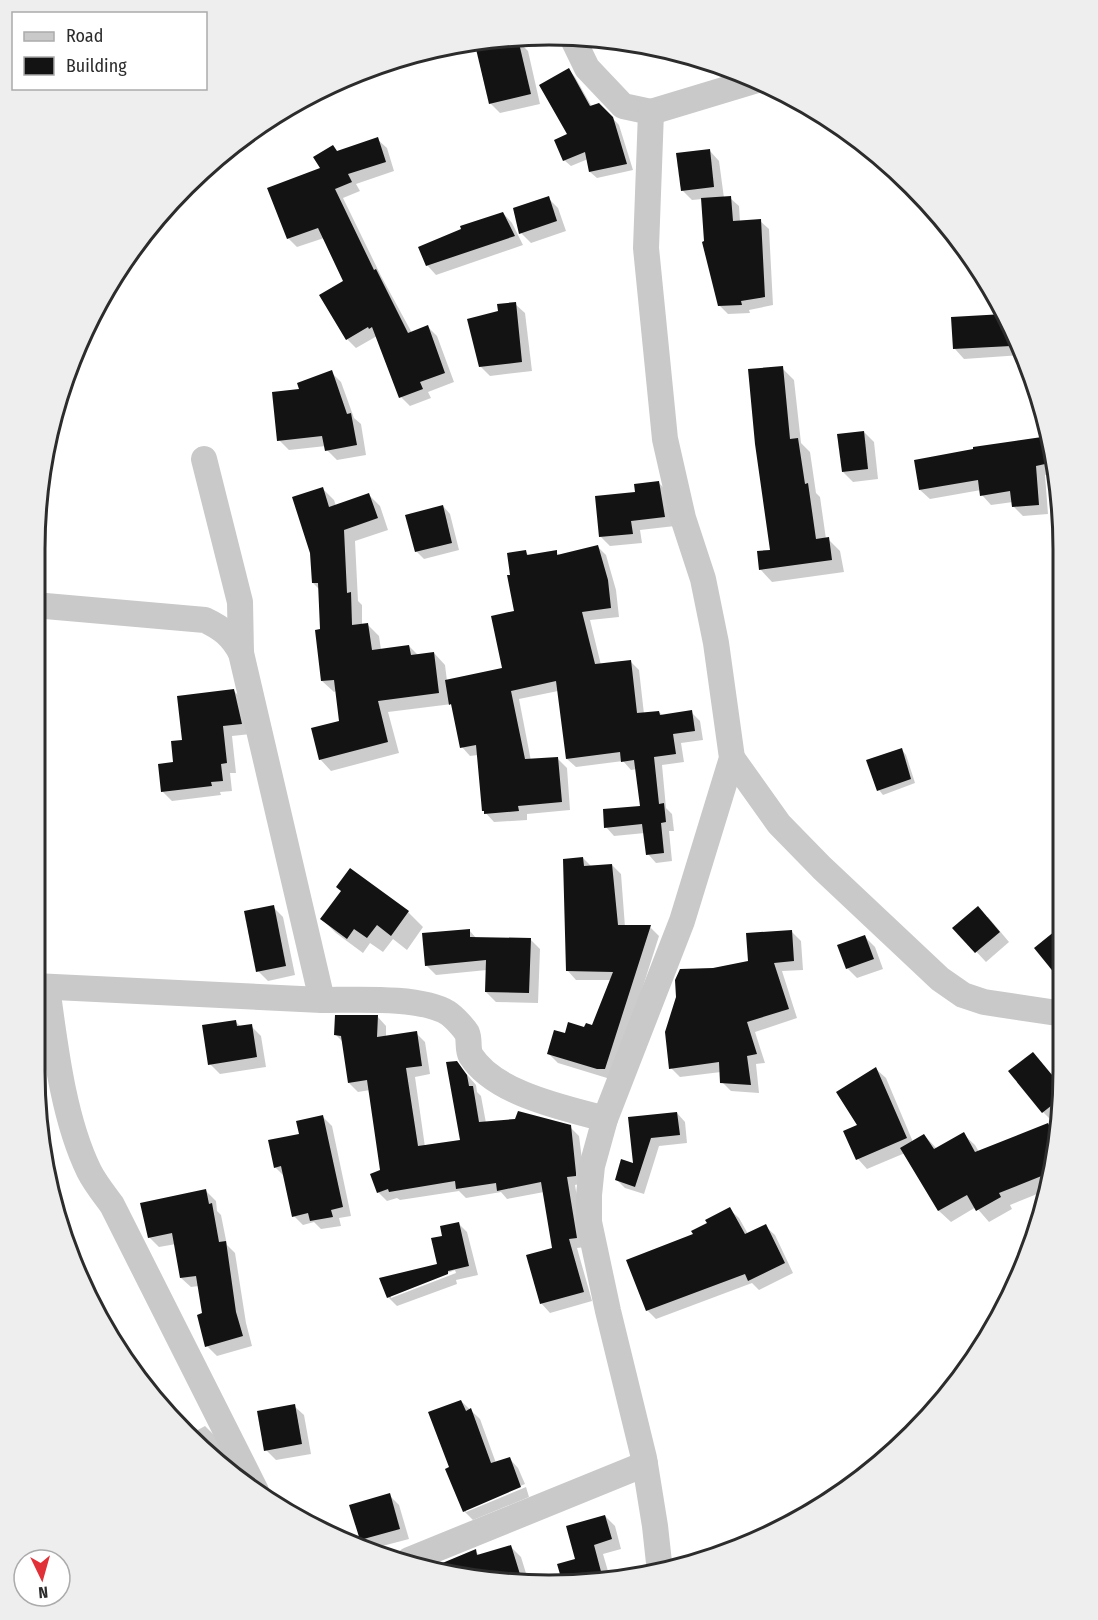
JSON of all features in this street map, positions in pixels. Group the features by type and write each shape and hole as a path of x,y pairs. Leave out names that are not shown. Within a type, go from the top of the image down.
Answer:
{"street":[{"path":"576,46 587,68 623,106 651,112 744,84"},
{"path":"651,112 646,248 664,439 683,518 703,579 716,642 732,758 682,921 605,1119 592,1166 589,1195 589,1222 645,1464 659,1562"},
{"path":"204,459 240,602 241,653 322,1000"},
{"path":"45,606 205,620 228,632 241,653"},
{"path":"732,758 779,824 822,868 940,979 963,995 984,1002 1053,1012"},
{"path":"45,986 322,1000 368,999 425,1004 449,1014 467,1034 470,1055 498,1081 531,1097 605,1119"},
{"path":"45,1000 53,1029 71,1122 89,1171 112,1206 248,1475"},
{"path":"416,1557 645,1464"}],"building":[{"path":"520,46 531,94 489,104 476,50"},
{"path":"569,68 590,106 599,103 613,117 627,164 589,172 585,152 563,161 554,140 567,134 539,85"},
{"path":"378,137 386,162 348,174 352,182 335,189 374,270 376,269 408,333 428,325 445,373 420,382 423,389 399,398 372,327 346,340 319,295 343,281 318,228 287,239 267,188 320,168 313,157 333,145 337,151"},
{"path":"710,149 714,187 681,191 676,153"},
{"path":"549,196 557,221 519,234 513,208"},
{"path":"731,196 733,221 761,219 765,297 741,301 742,305 718,306 702,242 704,241 701,198"},
{"path":"503,212 515,236 426,266 418,247 461,229 460,226"},
{"path":"516,302 522,362 479,367 467,319 498,311 497,304"},
{"path":"995,315 1010,346 953,349 951,317"},
{"path":"783,366 790,439 798,438 805,484 808,483 816,539 829,537 832,560 759,570 757,551 770,550 755,444 748,369"},
{"path":"332,370 347,414 351,413 357,445 325,451 322,436 277,441 272,392 299,389 297,383"},
{"path":"864,431 868,469 842,472 837,434"},
{"path":"1040,437 1045,464 1036,466 1039,505 1012,507 1010,491 980,496 978,480 919,490 914,460 973,449 973,447"},
{"path":"659,481 665,517 631,521 633,534 599,537 595,496 635,492 634,484"},
{"path":"323,487 329,507 369,493 378,518 344,530 347,593 351,592 352,625 368,623 372,650 409,645 411,655 434,652 439,693 378,701 388,742 319,760 311,728 339,721 334,680 321,681 315,630 320,629 318,583 312,583 310,553 292,497"},
{"path":"443,505 452,543 415,552 405,515"},
{"path":"598,545 608,580 611,608 582,612 595,664 631,660 637,713 659,711 660,715 692,710 695,731 673,734 676,754 654,757 659,804 664,803 666,822 661,823 664,853 646,855 642,824 604,828 603,809 640,806 634,760 621,762 620,752 566,759 556,681 511,691 525,759 558,757 562,802 518,806 519,811 484,814 476,745 460,748 451,704 449,705 445,680 502,668 491,616 514,611 507,575 510,575 507,553 526,550 527,555 557,550 557,555"},
{"path":"234,689 242,724 223,726 227,763 221,764 223,781 211,782 212,786 161,792 158,764 173,762 171,741 182,740 177,696"},
{"path":"902,748 911,779 877,791 866,760"},
{"path":"583,857 584,866 612,864 618,925 651,925 605,1069 597,1069 547,1054 554,1030 565,1033 568,1022 584,1027 586,1023 592,1025 613,972 566,971 563,859"},
{"path":"350,868 409,911 391,936 377,925 367,938 354,929 347,939 320,919 341,891 336,887"},
{"path":"274,905 286,966 256,972 244,911"},
{"path":"978,906 1000,932 975,953 952,928"},
{"path":"470,929 470,937 531,938 529,993 485,992 486,960 425,966 422,933"},
{"path":"792,930 794,961 774,963 789,1009 747,1022 757,1054 747,1056 751,1085 720,1083 719,1062 669,1069 665,1032 676,997 675,980 680,969 713,968 748,961 746,933"},
{"path":"1053,933 1053,971 1034,948"},
{"path":"865,935 874,959 846,969 837,945"},
{"path":"335,1015 378,1015 377,1037 417,1031 422,1066 406,1068 418,1146 460,1140 446,1062 457,1061 467,1075 469,1086 473,1086 479,1122 515,1119 518,1111 571,1125 576,1176 567,1177 577,1238 569,1239 584,1292 540,1304 526,1255 552,1248 541,1182 497,1191 496,1183 456,1189 455,1181 389,1192 388,1189 377,1193 370,1174 380,1170 367,1080 348,1083 341,1036 334,1035"},
{"path":"236,1020 237,1026 252,1024 257,1057 208,1065 202,1025"},
{"path":"1033,1052 1053,1076 1052,1105 1042,1113 1008,1071"},
{"path":"876,1067 907,1138 856,1160 843,1131 857,1125 836,1092"},
{"path":"677,1112 680,1135 651,1138 635,1187 615,1180 621,1159 633,1163 628,1117"},
{"path":"323,1115 343,1207 331,1210 333,1217 310,1221 308,1213 292,1217 281,1166 274,1168 268,1140 299,1134 296,1121"},
{"path":"1048,1123 1050,1127 1041,1176 999,1193 1001,1197 976,1211 967,1195 938,1211 900,1148 924,1134 934,1149 964,1132 975,1152"},
{"path":"206,1189 209,1204 212,1203 219,1242 226,1241 236,1312 243,1336 205,1347 197,1315 202,1313 196,1276 180,1278 172,1233 148,1238 140,1203"},
{"path":"730,1207 745,1234 766,1224 785,1263 748,1281 745,1274 646,1311 626,1260 693,1234 691,1231 707,1223 705,1220"},
{"path":"459,1222 469,1266 448,1271 448,1274 387,1298 379,1278 437,1264 431,1238 442,1236 440,1226"},
{"path":"461,1400 466,1411 471,1408 491,1463 510,1457 521,1487 463,1512 445,1469 449,1467 428,1412"},
{"path":"295,1404 302,1444 264,1451 257,1411"},
{"path":"390,1493 400,1529 359,1538 349,1505"},
{"path":"605,1515 612,1539 594,1545 601,1572 560,1575 557,1564 575,1559 566,1526"},
{"path":"511,1545 520,1574 483,1571 442,1563 476,1549 477,1555"}]}
